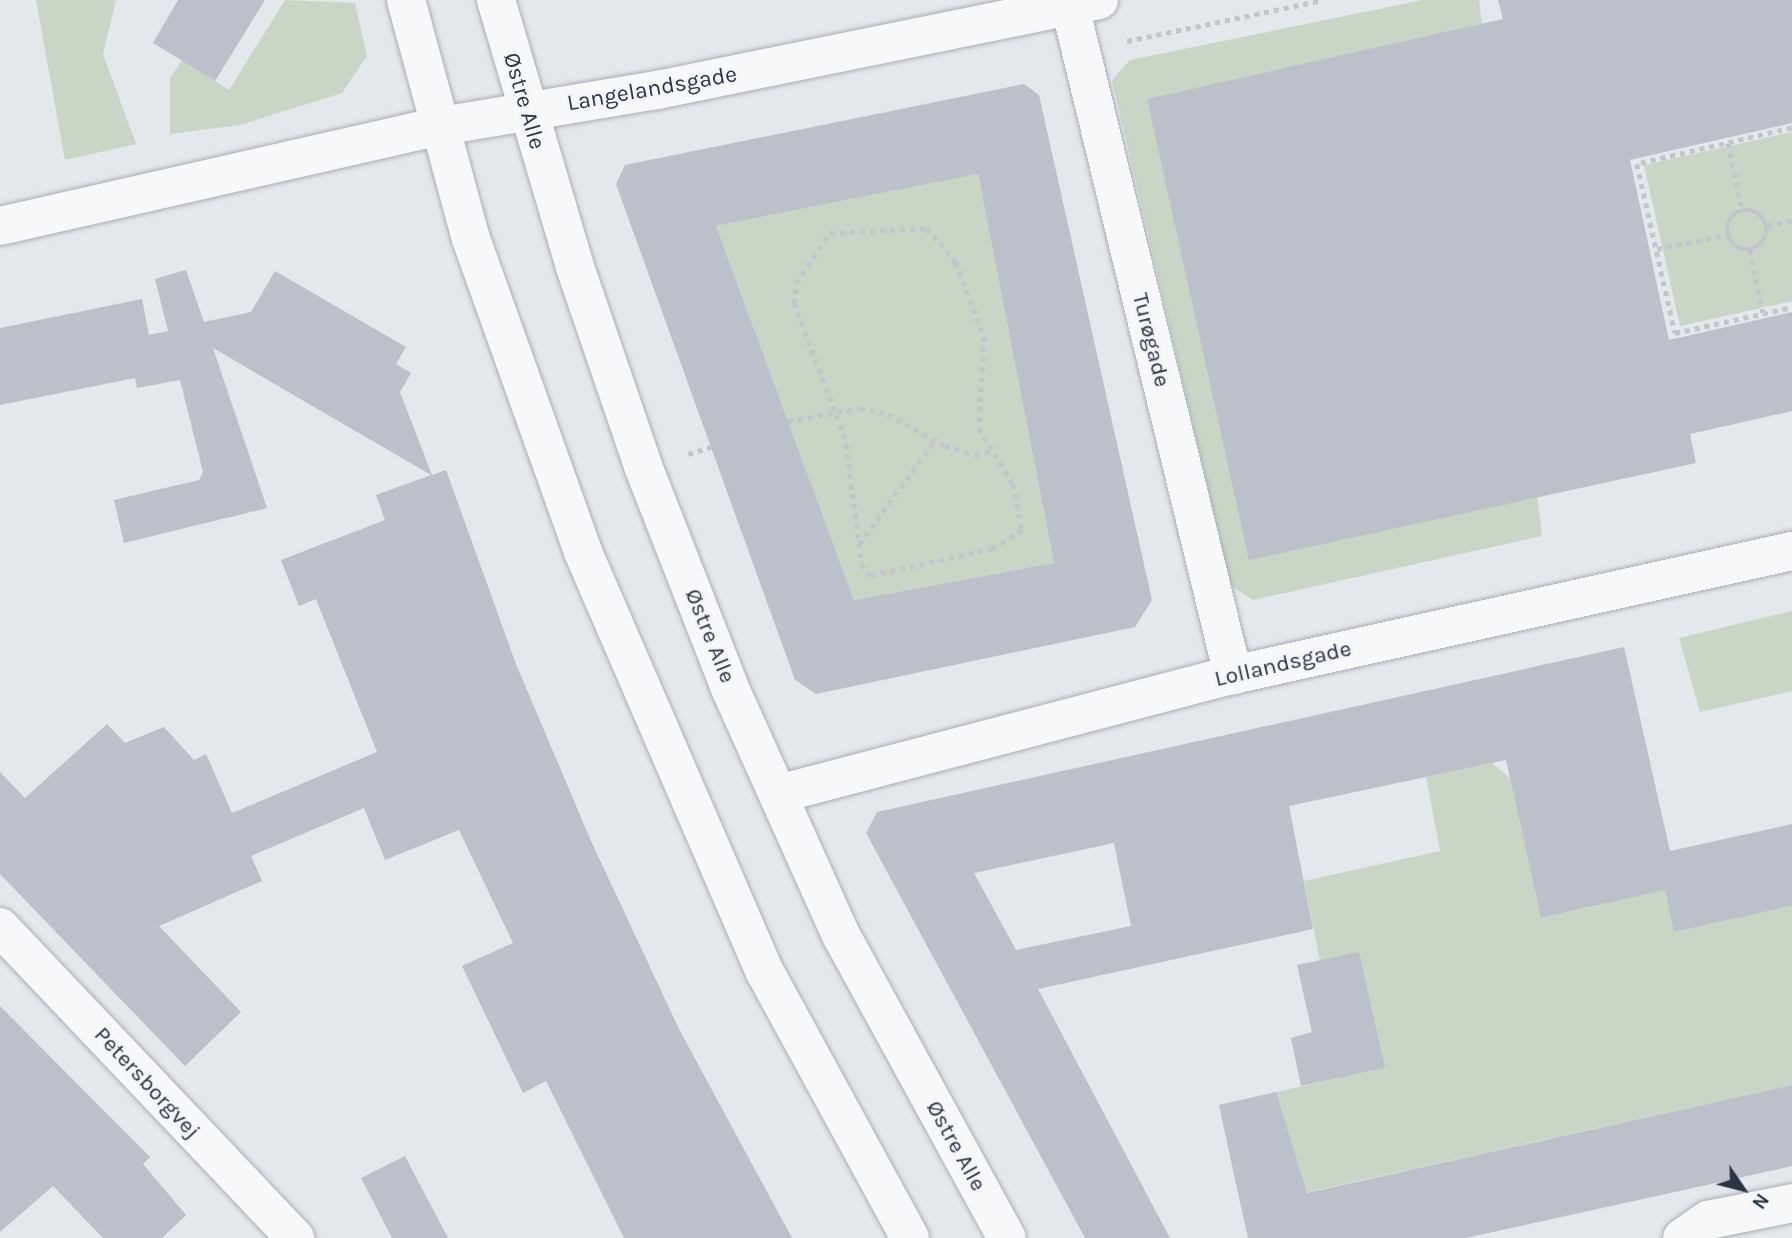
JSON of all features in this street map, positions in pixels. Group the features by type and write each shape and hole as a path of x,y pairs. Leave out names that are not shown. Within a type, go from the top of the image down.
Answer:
{"street":[{"path":"406,0 470,236 583,552 765,972 910,1238"},
{"name":"Østre Alle","path":"496,0 527,110 643,466 778,794 841,935 1007,1238"},
{"name":"Langelandsgade","path":"0,226 441,126 888,46 1084,3"},
{"name":"Turøgade","path":"1084,3 1233,675"},
{"name":"Lollandsgade","path":"778,794 1233,675 1792,551"},
{"name":"Petersborgvej","path":"0,927 295,1238"},
{"path":"1682,1238 1708,1220 1792,1202"}],"path":[{"path":"1792,128 1637,164 1675,333 1792,307"},
{"path":"1728,143 1742,210"},
{"path":"1742,210 1761,214 1768,226 1766,239 1750,250 1732,246 1726,235 1728,222 1742,210"},
{"path":"1768,226 1792,220"},
{"path":"927,228 956,262 984,337 976,406 979,428 993,451 1013,484 1022,530 993,549 870,576 862,568 845,439 831,414 794,304 796,283 830,233 927,228"},
{"path":"1657,249 1726,235"},
{"path":"1750,250 1763,313"},
{"path":"789,421 860,408 888,414 934,440 975,455 993,451"},
{"path":"859,544 934,440"}],"green space":[{"path":"36,0 116,0 103,54 136,144 65,160"},
{"path":"285,0 355,3 367,56 342,93 240,125 170,134 170,78 182,60 229,90"},
{"path":"1423,0 1479,0 1542,536 1253,600 1231,586 1112,80 1130,60"},
{"path":"1792,132 1792,301 1680,326 1644,165"},
{"path":"978,174 1054,563 854,600 716,226"},
{"path":"1792,611 1792,691 1700,712 1679,638"},
{"path":"1492,763 1510,778 1541,918 1605,904 1658,862 1675,932 1792,906 1792,1085 1241,1207 1219,1105 1384,1068 1359,953 1320,961 1304,881 1440,851 1426,777"}],"building":[{"path":"178,0 265,0 215,81 153,43"},
{"path":"1498,0 1792,0 1792,123 1630,160 1669,340 1792,312 1792,411 1690,434 1696,463 1249,560 1147,99 1503,19"},
{"path":"1024,84 1039,95 1152,600 1135,627 816,694 795,680 616,184 625,165","holes":["978,174 1054,563 854,600 716,226"]},
{"path":"186,270 204,322 251,312 275,271 406,347 396,364 411,373 400,392 432,475 446,470 516,664 591,841 679,1029 792,1238 624,1238 546,1081 523,1093 462,966 513,943 459,830 385,860 364,808 251,856 262,881 159,926 241,1012 185,1066 0,874 0,772 25,798 107,724 125,743 164,727 194,760 206,754 232,813 377,752 316,599 299,606 281,560 385,520 376,495 431,475 213,348 267,508 124,543 114,500 199,480 203,472 180,380 137,388 135,378 0,405 0,328 142,299 149,335 168,331 155,279"},
{"path":"1624,647 1670,851 1792,824 1792,906 1674,932 1665,890 1541,918 1506,760 1289,806 1313,929 1038,989 1170,1238 1085,1238 866,833 877,812","holes":["1114,843 1131,926 1016,950 974,873"]},
{"path":"1359,952 1385,1068 1301,1086 1291,1038 1312,1032 1297,965"},
{"path":"0,1006 150,1157 143,1164 186,1215 162,1238 103,1238 53,1186 0,1232"},
{"path":"1792,1085 1792,1166 1466,1238 1248,1238 1219,1105 1276,1092 1307,1193"},
{"path":"405,1156 448,1238 392,1238 361,1178"}]}
